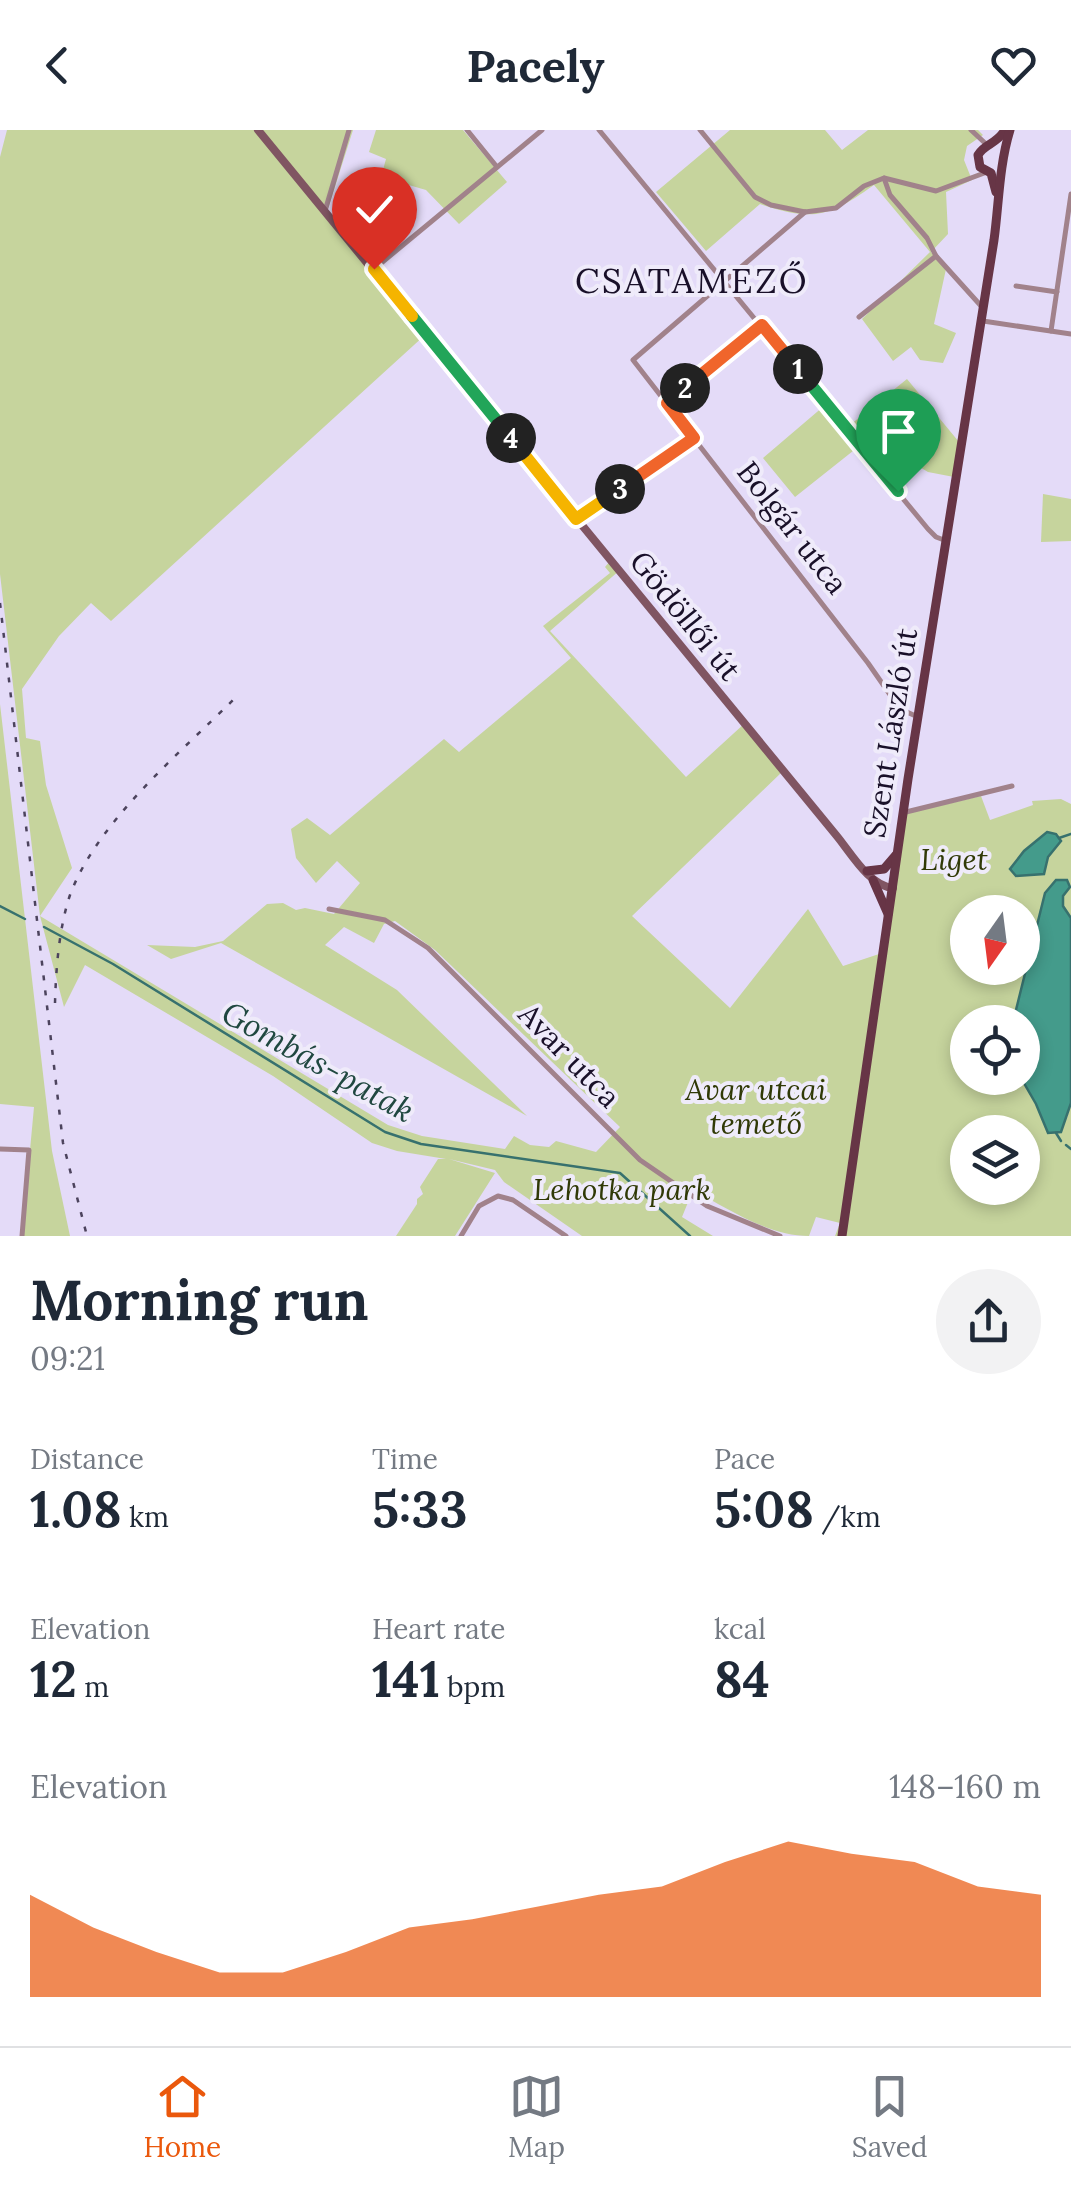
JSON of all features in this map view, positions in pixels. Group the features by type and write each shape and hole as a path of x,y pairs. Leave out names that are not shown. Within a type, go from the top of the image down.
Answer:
{"main road":[{"name":"Gödöllői út","path":"258,130 870,876 883,887 894,888"},
{"path":"993,171 978,164 987,148 1007,130"},
{"name":"Szent László út","path":"844,1232 903,813 1000,196 993,171 1004,154 1007,130"},
{"path":"987,148 1004,154"},
{"path":"889,918 870,876 884,869 898,853"}],"street":[{"path":"324,211 349,130"},
{"path":"466,130 497,167"},
{"path":"374,269 542,130"},
{"path":"600,130 928,529 936,538 947,541"},
{"path":"700,130 755,197 771,206 805,212 836,208 864,186 884,178 930,190 993,171"},
{"path":"971,130 987,148"},
{"path":"965,178 978,164"},
{"path":"884,178 890,195 927,238 936,256 982,307"},
{"path":"1051,331 1071,194"},
{"path":"726,281 805,212"},
{"path":"858,317 936,256"},
{"name":"Bolgár utca","path":"726,281 633,360 900,709 920,718"},
{"path":"1016,286 1057,292"},
{"path":"980,321 1071,334"},
{"path":"667,403 762,325"},
{"path":"576,519 694,438"},
{"path":"903,813 1012,786"},
{"name":"Avar utca","path":"329,909 385,920 428,948 640,1160 707,1206 780,1236"},
{"path":"0,1149 30,1150 22,1236"},
{"path":"461,1236 479,1206 492,1197 512,1200 566,1236"}],"green space":[{"path":"7,130 353,130 326,215 425,335 111,621 91,603 59,636 22,689 26,738 40,741 46,785 72,868 40,916 0,574 0,157"},
{"path":"376,130 463,130 507,182 459,224 426,190 381,177 386,159 369,152"},
{"path":"730,130 825,130 842,150 868,130 978,130 983,135 967,146 964,160 972,180 946,192 948,234 931,252 946,269 934,324 956,333 943,363 920,360 911,347 893,361 862,319 930,252 874,185 845,204 820,213 794,213 760,204 706,251 656,192"},
{"path":"907,379 959,442 954,477 928,472 896,453 888,456 881,475 858,447 795,497 763,458 824,406 845,429"},
{"path":"1043,494 1071,499 1071,541 1041,542"},
{"path":"611,560 620,570 550,631 686,777 745,723 782,772 632,916 730,1008 808,909 843,966 882,953 900,815 981,796 990,820 1033,805 1032,801 1061,799 1071,804 1071,918 1063,906 1063,896 1045,893 1040,913 1040,895 950,895 950,985 1022,985 1017,1005 950,1005 950,1095 1030,1095 1045,1121 1067,1118 1071,1103 1071,1236 835,1236 840,1223 816,1217 809,1236 794,1235 749,1220 693,1190 682,1217 713,1236 582,1236 504,1182 495,1170 449,1159 495,1173 455,1236 396,1236 423,1194 420,1187 438,1159 446,1159 372,1143 273,1076 85,965 64,1007 40,916 388,1125 422,1136 505,1149 514,1136 530,1145 549,1147 556,1141 596,1152 620,1127 435,950 395,921 384,924 374,943 344,927 325,945 397,990 527,1116 221,943 171,959 147,945 195,947 223,941 267,904 283,903 296,910 334,914 360,883 337,861 316,883 296,858 291,829 307,818 330,835 444,739 459,752 571,658 543,626 610,573 605,567","holes":["1061,841 1048,857 1044,874 1010,868 1024,851"]},
{"path":"0,704 52,1151 70,1236 22,1236 34,1107 0,1104"}],"shaded area":[{"path":"1047,832 1056,834 1061,841 1048,857 1044,874 1016,876 1010,869"},
{"path":"1056,880 1067,880 1070,887 1063,896 1063,906 1071,918 1071,1103 1061,1132 1048,1133 1031,1095 1040,1095 1040,1005 1017,1005 1022,985 1040,985 1040,913 1045,893"}],"waterway":[{"path":"1059,838 1071,834"},
{"name":"Gombás-patak","path":"0,906 25,919"},
{"name":"Gombás-patak","path":"44,927 113,964 385,1132 421,1144 620,1173 690,1236"},
{"path":"1056,1133 1061,1141"},
{"path":"1066,1145 1071,1149"}],"railway":[{"path":"0,603 63,1143 87,1236"},
{"path":"55,1003 63,921 83,868 99,841 141,790 233,700"}],"district":[{"name":"CSATAMEZŐ","path":"692,281"}],"route":[{"path":"374,269 576,519 694,438 667,403 762,325 898,491"}],"park label":[{"name":"Liget","path":"954,860"},
{"name":"Avar utcai temető","path":"756,1107"},
{"name":"Lehotka park","path":"622,1190"}]}
